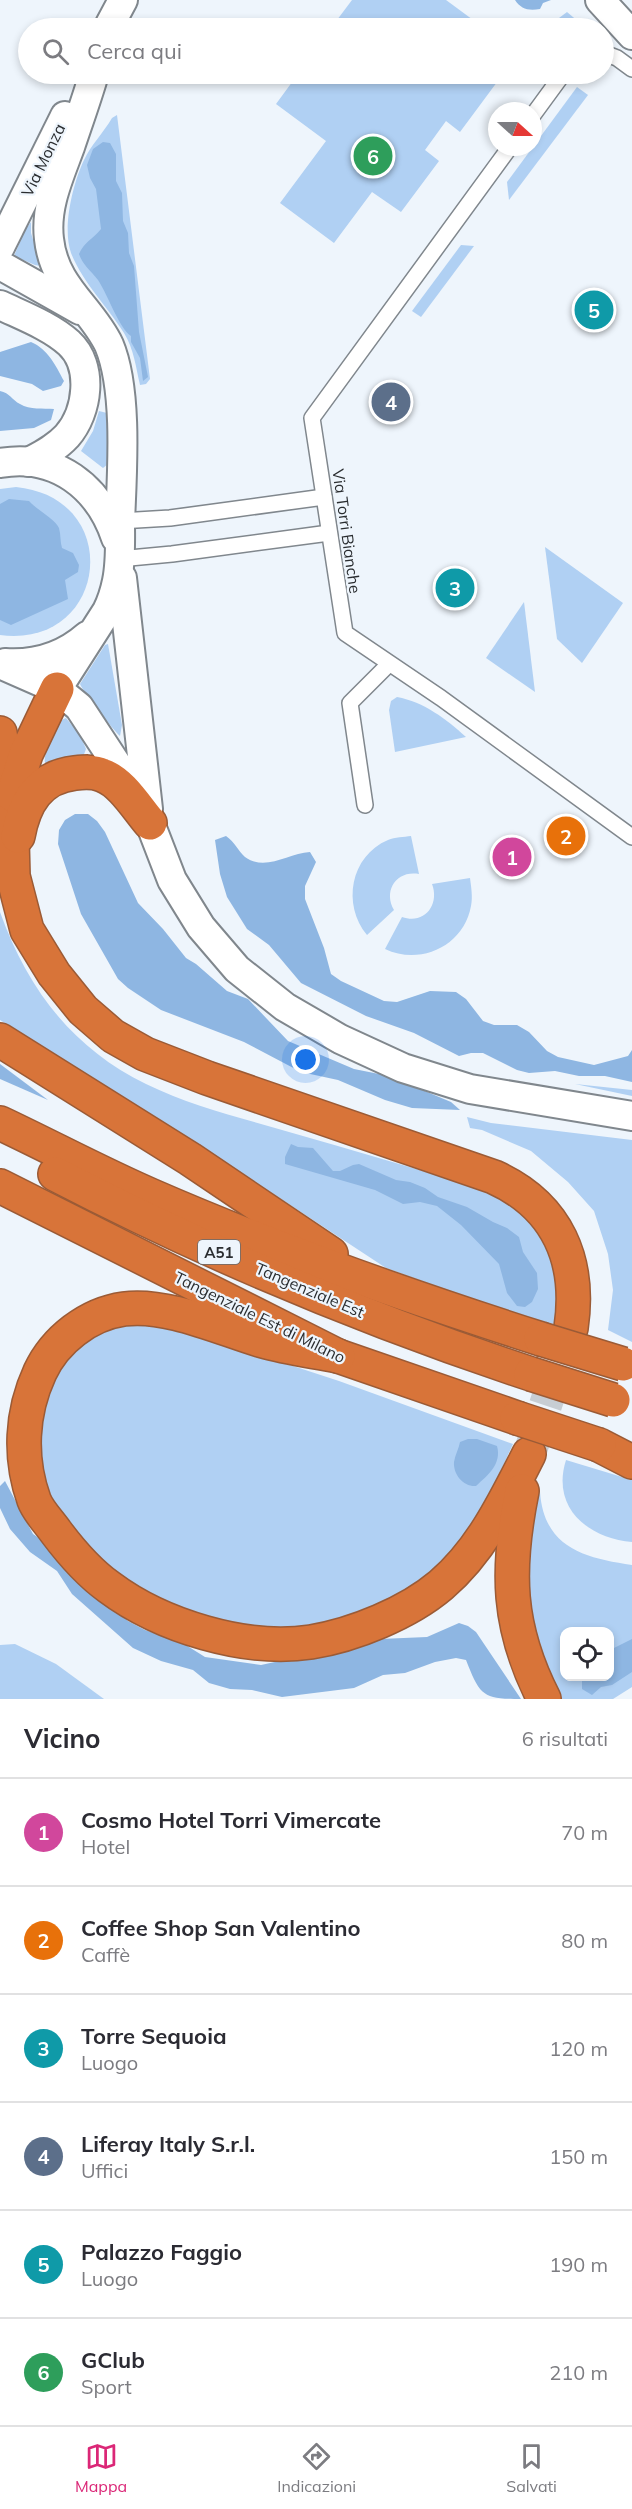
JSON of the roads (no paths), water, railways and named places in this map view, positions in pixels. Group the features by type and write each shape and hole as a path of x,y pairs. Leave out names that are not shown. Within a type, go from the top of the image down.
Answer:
{"highway":[{"path":"11,800 26,754 57,689"},
{"path":"0,733 11,800 13,876 27,930 49,965 83,1010 113,1036 145,1054 207,1078 494,1177 511,1185 554,1224 572,1265 574,1286 571,1328"},
{"path":"13,876 21,818 40,788 61,775 88,772 103,775 119,786 150,824"},
{"path":"0,1040 190,1159 378,1283"},
{"path":"0,1123 151,1196 292,1253 463,1314 628,1366"},
{"name":"Tangenziale Est","path":"0,1145 117,1206 293,1285 445,1345 622,1402"},
{"name":"Tangenziale Est di Milano","path":"0,1186 338,1356 599,1445"},
{"path":"338,1356 267,1342 173,1313 125,1309 98,1316 62,1340 48,1355 33,1387 24,1426 22,1454 35,1503 71,1553 108,1587 147,1610 197,1631 242,1641 311,1642 377,1623 410,1606 440,1586 468,1558 495,1521 529,1454 513,1536 511,1577 514,1611 522,1645 530,1670 544,1699"},
{"path":"599,1445 632,1462"},
{"name":"A51","path":"599,1445 632,1452"}],"street":[{"path":"600,0 632,35"},
{"name":"Via Monza","path":"0,246 81,84"},
{"path":"57,689 103,616 116,587 119,559 123,454 117,375 108,343 71,293 52,259 47,224 53,196 91,84"},
{"path":"0,265 87,314"},
{"path":"0,305 50,330 70,344 78,352 85,375 84,400 77,423 66,438 50,451 29,462"},
{"path":"0,464 29,462 46,465 70,476 94,496 112,524 119,559 150,824"},
{"path":"0,663 30,663 60,654 87,636 103,616"},
{"path":"0,663 57,689 68,696 88,718 150,824 172,880 201,927 237,969 285,1007 340,1039 403,1068 470,1089 632,1116"}],"lane":[{"path":"614,58 632,69"},
{"path":"542,103 556,84"},
{"name":"Via Torri Bianche","path":"503,156 312,418 345,633 441,698 632,837"},
{"path":"120,521 170,518 324,497"},
{"path":"119,559 329,533"},
{"path":"365,805 350,703 389,664"}],"tunnel":[{"path":"530,1452 571,1328"}],"place":[{"name":"GClub","path":"373,156"},
{"name":"Palazzo Faggio","path":"594,310"},
{"name":"Liferay Italy S.r.l.","path":"391,402"},
{"name":"Torre Sequoia","path":"455,588"},
{"name":"Coffee Shop San Valentino","path":"566,836"},
{"name":"Cosmo Hotel Torri Vimercate","path":"512,857"}]}
